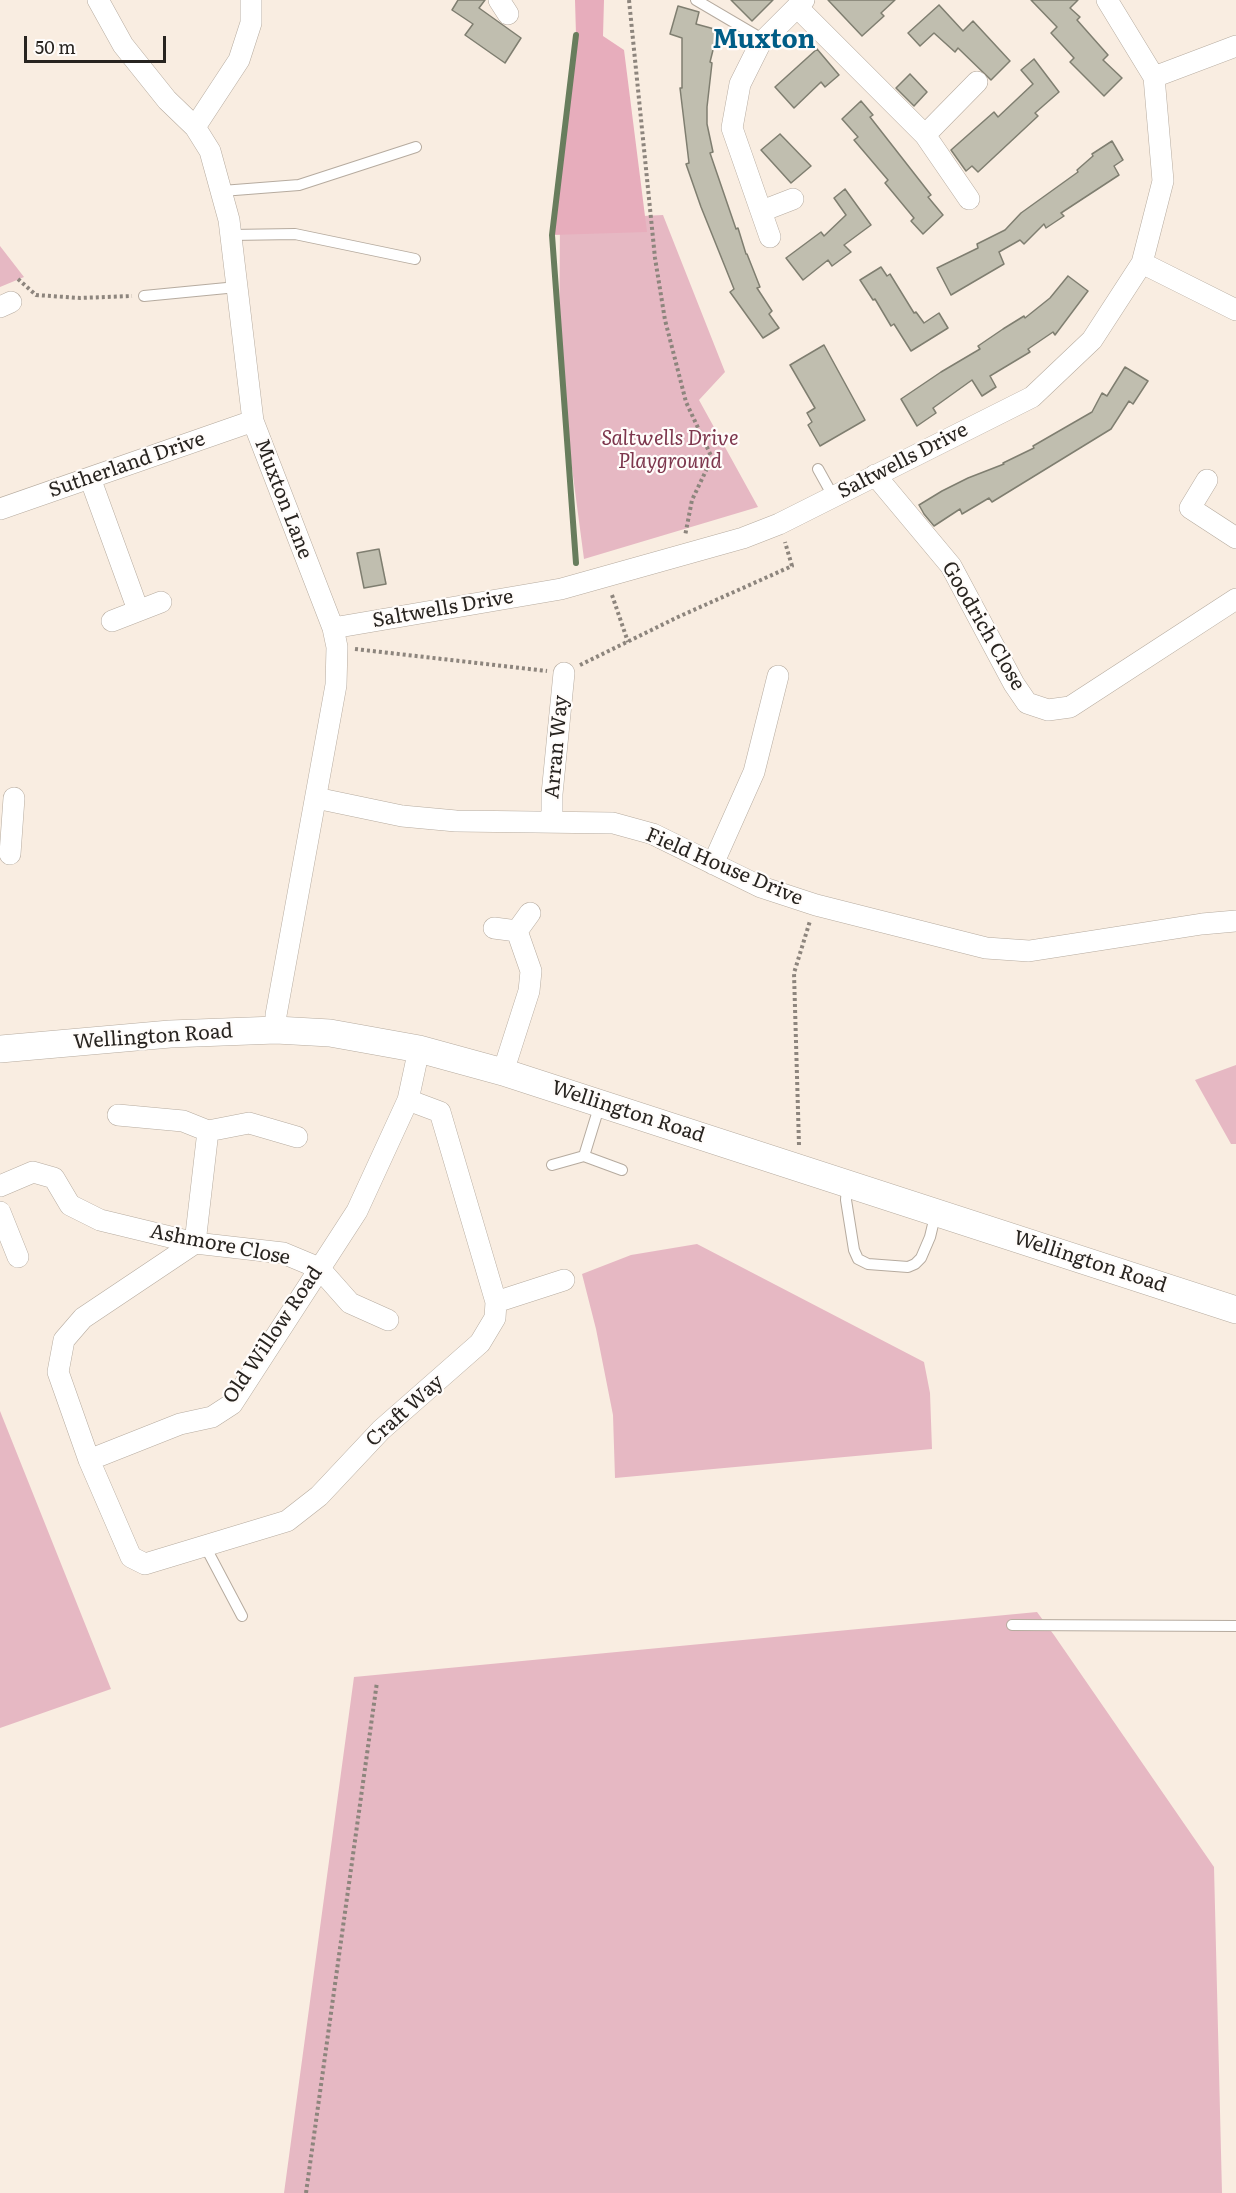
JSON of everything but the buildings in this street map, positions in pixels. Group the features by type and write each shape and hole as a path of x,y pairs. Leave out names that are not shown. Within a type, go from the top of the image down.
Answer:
{"street":[{"name":"Muxton Lane","path":"98,0 123,45 167,100 195,128 210,151 222,191 231,235 253,421 335,638 336,685 276,1015 276,1030"},
{"path":"195,128 239,60 251,23 251,0"},
{"name":"Saltwells Drive","path":"335,638 561,589 743,538 779,524 1032,397 1092,340 1142,263 1163,181 1154,77 1107,0"},
{"path":"770,237 732,128 740,84 760,44 800,3 925,135 969,199"},
{"path":"1154,77 1236,46"},
{"path":"925,135 977,82"},
{"path":"762,211 793,199"},
{"path":"1142,263 1236,310"},
{"name":"Sutherland Drive","path":"0,509 253,421"},
{"name":"Goodrich Close","path":"875,475 951,566 1014,684 1027,703 1048,710 1070,707 1236,599"},
{"path":"90,478 138,610"},
{"path":"1207,480 1190,508 1236,538"},
{"path":"112,621 161,602"},
{"name":"Arran Way","path":"552,822 552,794 564,673"},
{"path":"713,864 753,772 778,676"},
{"path":"7,840 14,798"},
{"name":"Field House Drive","path":"316,798 402,816 456,821 613,824 653,834 762,887 816,905 986,948 1029,951 1202,924 1236,921"},
{"path":"517,931 530,913"},
{"path":"494,928 517,931"},
{"path":"503,1072 530,991 531,971 517,931"},
{"name":"Wellington Road","path":"0,1048 170,1034 276,1030 330,1033 419,1049 503,1072 798,1166 1236,1310"},
{"path":"419,1049 408,1100 440,1112 496,1302 564,1280"},
{"name":"Old Willow Road","path":"89,1460 180,1424 212,1417 232,1404 357,1211 408,1100"},
{"path":"118,1115 183,1121 208,1131 249,1124 297,1137"},
{"path":"89,1460 58,1372 64,1340 83,1318 195,1243 208,1131"},
{"name":"Ashmore Close","path":"0,1186 33,1172 54,1178 70,1205 100,1220 195,1243 283,1253 319,1268"},
{"path":"0,1212 18,1257"},
{"path":"319,1268 350,1303 388,1320"},
{"name":"Craft Way","path":"89,1460 131,1557 144,1564 287,1521 319,1496 381,1430 480,1343 495,1318 496,1302"}],"lane":[{"path":"696,0 764,40"},
{"path":"222,191 299,185 416,147"},
{"path":"231,235 295,234 415,259"},
{"path":"144,296 237,287"},
{"path":"818,469 833,496"},
{"path":"584,1156 600,1103"},
{"path":"552,1165 584,1156 622,1170"},
{"path":"847,1183 846,1200 854,1250 858,1258 867,1264 908,1267 915,1264 921,1258 930,1237 936,1212"},
{"path":"205,1546 242,1616"},
{"path":"1012,1625 1236,1626"}],"path":[{"path":"629,0 655,258 664,320 686,402 712,458 692,500 680,557"},
{"path":"18,279 36,295 80,298 144,296"},
{"path":"335,638 564,673 678,617 792,566 779,524"},
{"path":"606,577 628,642"},
{"path":"798,1166 800,1144 794,973 816,905"},
{"path":"306,2193 377,1682"}],"green space":[{"name":"Saltwells Drive Playground","path":"663,215 725,372 699,400 758,507 584,559 559,370 560,220"},
{"path":"0,246 24,277 0,287"},
{"path":"1236,1065 1236,1144 1231,1144 1195,1080"},
{"path":"697,1244 924,1362 930,1393 932,1449 615,1478 613,1415 596,1329 582,1274 631,1255"},
{"path":"0,1411 111,1689 0,1728"},
{"path":"1037,1612 1214,1867 1222,2193 284,2193 354,1677"}],"shaded area":[{"path":"575,0 604,0 603,36 624,50 647,232 552,235 576,35"}],"waterway":[{"path":"576,35 552,235 576,563"}],"district":[{"name":"Muxton","path":"764,40"}]}
